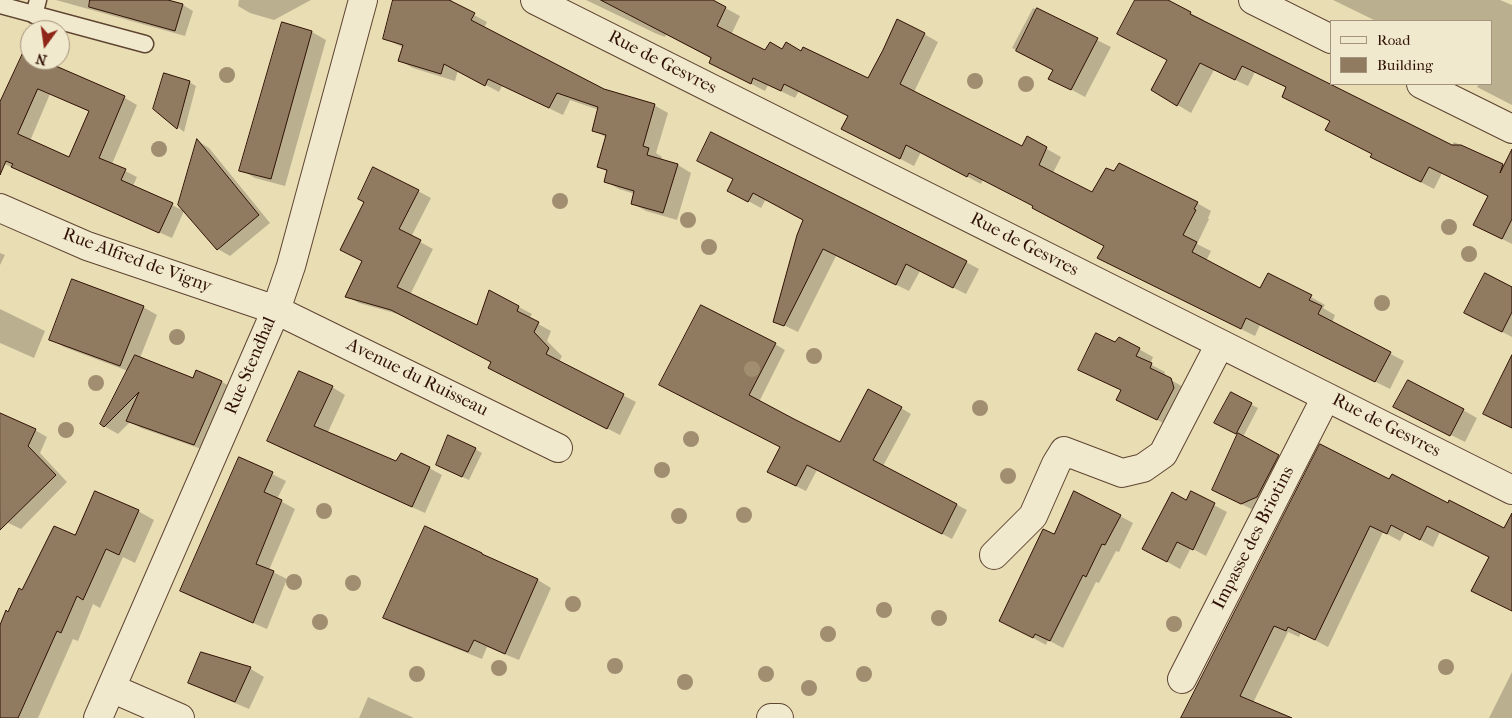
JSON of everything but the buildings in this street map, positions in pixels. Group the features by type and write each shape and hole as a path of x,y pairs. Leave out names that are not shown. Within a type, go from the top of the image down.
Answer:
{"street":[{"name":"Rue Stendhal","path":"98,718 276,310 291,266 363,0"},
{"name":"Rue de Gesvres","path":"536,0 1512,490"},
{"path":"1253,0 1330,38"},
{"path":"1423,85 1512,129"},
{"name":"Rue Alfred de Vigny","path":"0,208 87,246 276,310"},
{"name":"Avenue du Ruisseau","path":"276,310 558,448"},
{"path":"994,555 1033,516 1056,464 1064,451 1122,472 1142,468 1163,454 1220,344"},
{"name":"Impasse des Briotins","path":"1182,679 1326,396"},
{"path":"111,688 180,718"},
{"path":"771,718 779,718"}],"lane":[{"path":"0,6 36,7 145,44"}]}
